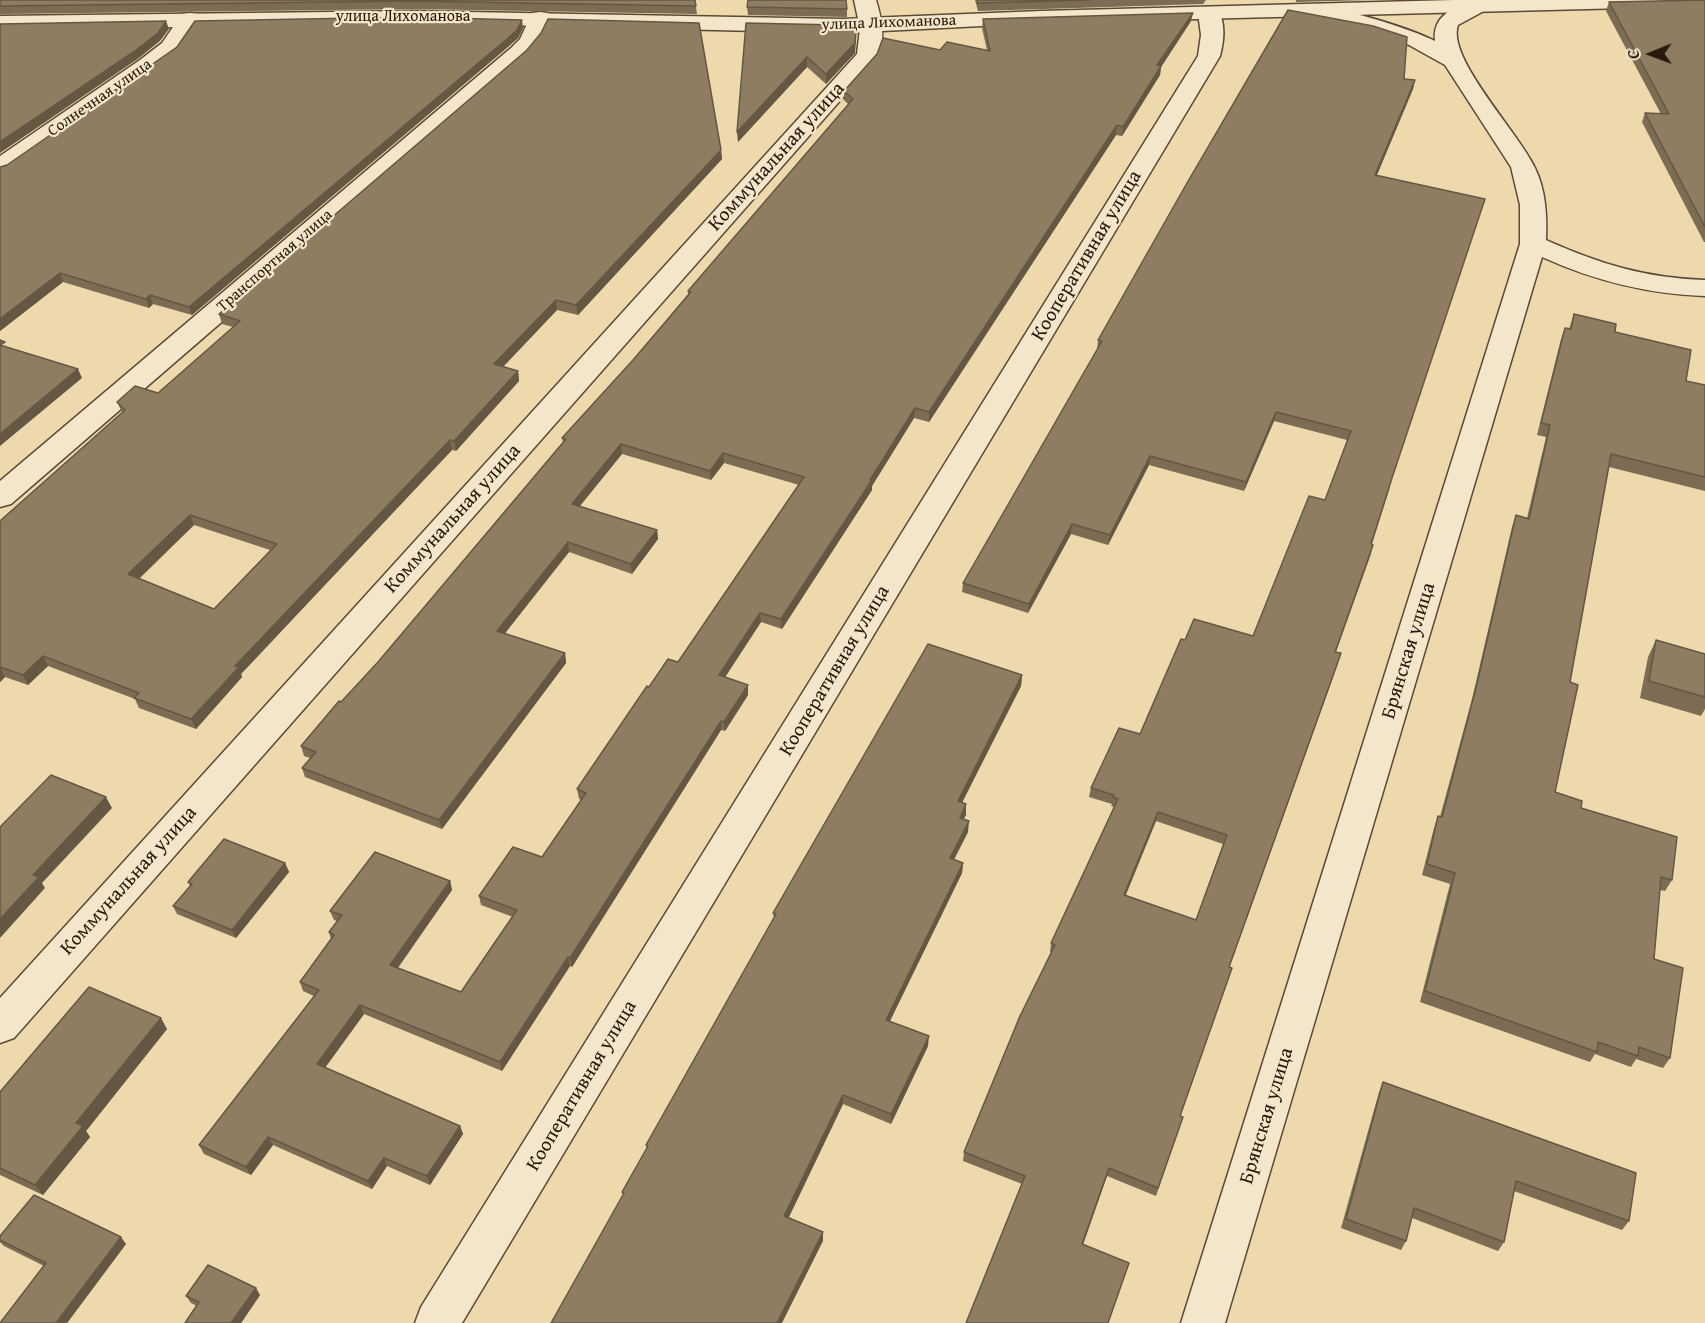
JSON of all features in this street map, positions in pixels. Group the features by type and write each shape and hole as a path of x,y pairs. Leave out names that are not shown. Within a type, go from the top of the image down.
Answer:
{"street":[{"name":"улица Лихоманова","path":"0,23 190,19 540,18 774,25 868,13 1041,17 1705,0"},
{"name":"Брянская улица","path":"1203,1323 1533,244 1535,216 1533,199 1523,165 1454,61 1445,42 1444,34 1447,24 1454,16 1474,7"},
{"path":"1300,11 1342,17 1385,27 1429,45 1454,61"},
{"name":"Коммунальная улица","path":"0,1026 867,56 871,47 868,13"},
{"name":"Кооперативная улица","path":"437,1323 1209,57 1213,45 1213,31 1209,13"},
{"name":"Транспортная улица","path":"0,496 519,53 530,41 540,18"},
{"name":"Солнечная улица","path":"0,167 170,48 190,19"},
{"path":"1533,244 1582,266 1631,282 1656,286 1705,288"}],"building":[{"path":"0,0 695,0 696,6 413,1 0,6"},
{"path":"748,0 846,0 847,9 747,7"},
{"path":"977,0 1089,0 978,3"},
{"path":"1705,0 1705,227 1645,113 1669,114 1609,2"},
{"path":"1288,10 1373,26 1407,37 1404,79 1415,80 1375,175 1485,199 1392,478 1371,544 1373,545 1335,652 1341,653 1229,967 1232,968 1180,1116 1183,1117 1158,1188 1109,1168 1082,1244 1129,1263 1108,1323 966,1323 1025,1176 964,1152 1020,1016 1055,945 1051,943 1118,799 1113,797 1114,795 1091,788 1119,728 1140,734 1181,639 1185,640 1194,619 1253,636 1309,496 1325,500 1351,431 1276,412 1246,482 1150,456 1110,535 1072,524 1029,604 963,583 1102,341 1098,340","holes":["1158,812 1227,835 1196,920 1124,895"]},
{"path":"1193,13 1157,65 1161,66 1123,127 1117,125 929,412 915,408 870,480 872,480 781,619 760,613 719,675 748,685 724,722 721,721 570,958 568,957 500,1062 360,1005 317,1064 460,1126 427,1176 384,1158 368,1181 268,1137 246,1167 199,1145 319,990 300,982 334,935 329,932 342,915 330,911 375,852 450,881 390,965 461,992 517,910 479,896 513,847 542,857 586,793 577,789 647,686 649,687 668,659 678,662 804,477 723,453 710,471 621,444 572,504 657,530 631,564 568,542 497,631 565,653 439,820 302,768 316,752 301,746 339,701 341,702 378,662 566,439 562,438 633,360 691,292 688,291 853,99 844,91 877,54 883,38 940,50 947,42 990,51 983,19"},
{"path":"413,17 522,20 517,30 508,38 189,307 150,295 146,299 60,273 0,319 0,167 7,165 177,47 195,21"},
{"path":"548,19 699,23 721,150 576,305 556,300 494,364 518,371 454,441 450,440 235,666 239,667 191,719 134,698 139,693 43,656 23,675 0,667 0,521 125,410 117,402 135,386 158,393 240,321 219,314 527,50 541,33","holes":["190,515 277,544 214,609 128,574"]},
{"path":"166,21 158,33 136,50 0,142 0,24"},
{"path":"746,23 838,25 837,27 856,31 855,43 826,74 807,57 737,132"},
{"path":"1574,314 1616,324 1615,332 1691,350 1686,381 1705,385 1705,477 1611,454 1570,682 1578,685 1555,792 1582,801 1581,808 1677,837 1672,880 1661,877 1654,959 1683,968 1670,1058 1639,1047 1638,1056 1598,1042 1597,1052 1425,991 1455,873 1427,864 1438,816 1442,817 1476,688 1516,515 1529,519 1550,425 1541,423 1565,328 1571,329"},
{"path":"0,345 78,369 0,434"},
{"path":"1656,640 1705,654 1705,697 1649,681"},
{"path":"928,644 1022,675 958,801 966,804 960,818 969,821 950,858 963,863 886,1020 929,1036 891,1114 843,1095 784,1216 823,1232 777,1323 551,1323 624,1193 622,1192 648,1146 646,1145 776,914 773,913"},
{"path":"51,775 106,797 33,875 39,877 0,919 0,827"},
{"path":"224,839 285,863 232,930 173,906 192,884 188,882"},
{"path":"89,987 161,1018 76,1123 83,1126 35,1185 0,1168 0,1092"},
{"path":"1383,1082 1636,1173 1629,1221 1516,1181 1504,1242 1414,1208 1406,1241 1346,1219"},
{"path":"34,1195 121,1237 56,1323 0,1323 46,1263 0,1240 0,1236"},
{"path":"208,1265 256,1288 231,1323 185,1323 199,1302 186,1296"}]}
